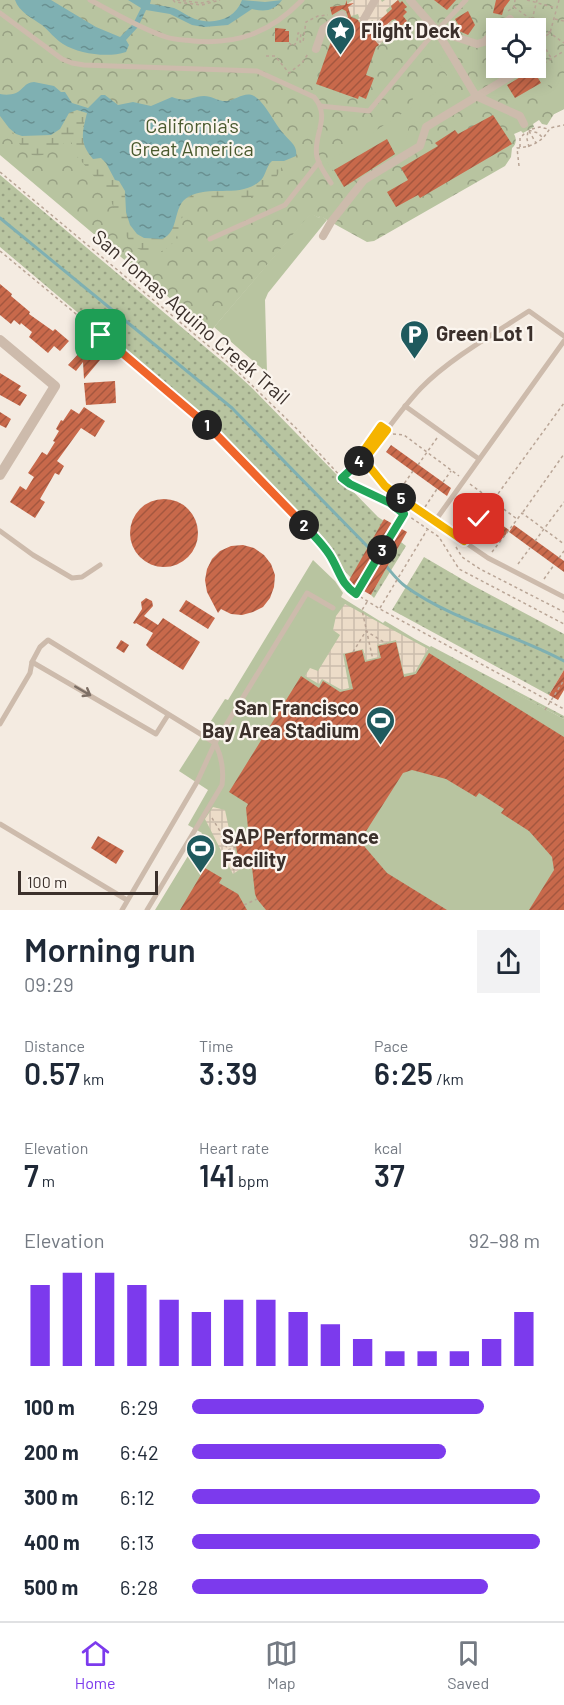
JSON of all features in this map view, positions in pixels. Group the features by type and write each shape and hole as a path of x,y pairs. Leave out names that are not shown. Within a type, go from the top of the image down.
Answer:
{"street":[{"path":"364,19 375,0"},
{"path":"410,0 437,31 476,96 520,116 526,127"},
{"path":"316,49 323,29 342,15"},
{"path":"437,31 472,43 481,44 486,40"},
{"path":"323,236 331,222 364,180 420,146 426,127 507,78"},
{"path":"0,340 55,386 0,475"}],"lane":[{"path":"90,0 167,37 221,42 255,34 290,13 302,0"},
{"path":"320,106 369,111 466,0"},
{"path":"0,14 67,62 84,65 257,71 314,97 322,114 316,155 331,183"},
{"path":"210,239 285,205 319,162"},
{"path":"564,336 529,311 440,370 421,387 364,460 385,486 488,558 564,597"},
{"path":"435,521 564,341"},
{"path":"405,406 479,459"},
{"path":"0,531 33,555 72,578 82,577 100,565"},
{"path":"122,910 197,782 215,743 307,593 333,608"},
{"path":"0,724 30,673 32,662 40,647 48,639 215,743 221,755 222,785 147,910"},
{"path":"32,662 156,734 168,715"},
{"path":"0,824 127,900"}],"path":[{"path":"173,0 202,5 220,0"},
{"path":"177,0 202,3 214,0"},
{"path":"515,0 514,7 529,18"},
{"path":"527,0 557,8"},
{"path":"546,35 550,33 559,0"},
{"path":"532,18 536,1"},
{"path":"289,43 293,46 297,42 298,33 301,33 300,42 303,42 306,22 318,16 332,14"},
{"path":"554,19 564,21"},
{"path":"546,30 564,43"},
{"path":"546,50 551,59"},
{"path":"546,62 564,51"},
{"path":"266,56 275,56 289,73 302,63"},
{"path":"519,166 517,148 536,144 550,128 564,125"},
{"path":"526,127 549,130"},
{"path":"526,127 543,138"},
{"path":"526,127 536,144"},
{"path":"526,127 529,147"},
{"path":"520,148 520,138 526,127"},
{"name":"San Tomas Aquino Creek Trail","path":"0,172 229,363 298,430 342,478 390,503 428,529 441,540 459,569 564,624"},
{"path":"0,251 212,429 331,556 345,586 367,602 564,710"},
{"path":"484,513 564,403"},
{"path":"387,430 392,434 404,435 517,519"},
{"path":"418,465 438,437"},
{"path":"480,569 564,454"},
{"path":"342,478 358,463"},
{"path":"443,482 452,470"},
{"path":"397,494 413,471"},
{"path":"421,512 438,489"},
{"path":"535,542 564,502"},
{"path":"356,594 407,510"},
{"path":"522,513 564,544"},
{"path":"464,541 479,519"},
{"path":"380,609 428,529"},
{"path":"514,571 530,548"},
{"path":"559,558 564,551"},
{"path":"540,584 554,565"},
{"path":"367,602 362,610 373,660"},
{"path":"559,610 564,605"},
{"path":"366,631 387,644"},
{"path":"353,652 366,631"},
{"path":"545,710 564,680"},
{"path":"207,813 218,826 234,871"},
{"path":"227,850 236,847"},
{"path":"231,863 238,861"},
{"path":"244,905 257,899"}],"green space":[{"name":"California's Great America","path":"0,0 564,0 564,109 554,114 547,125 542,124 539,120 533,124 534,127 523,133 521,131 514,134 515,144 505,166 374,241 367,242 320,216 319,218 311,214 210,332 0,155"},
{"path":"436,41 444,49 441,58 450,69 452,78 445,87 420,106 420,120 409,126 404,149 396,155 386,139 333,171 327,162 412,107 413,95 433,88 447,75 434,57 424,52"},
{"path":"564,81 564,109 554,114 545,104 532,96 529,90 546,82 550,89"},
{"path":"75,110 87,113 83,127 115,180 119,180 124,189 125,199 156,237 163,239 174,225 177,211 187,197 208,192 245,190 262,179 268,164 272,161 284,161 276,178 267,189 258,195 248,198 212,199 190,206 185,211 175,239 170,246 154,253 146,252 128,239 110,199 73,152 72,143 69,141 63,144 65,148 60,151 41,156 32,155 17,141 9,128 16,134"},
{"path":"0,175 229,367 384,521 351,578 239,454 191,408 0,247"},
{"path":"311,213 327,220 268,293 265,300 267,373 214,327"},
{"path":"401,542 406,546 374,598 371,595"},
{"path":"424,557 564,634 564,670 549,695 392,610"},
{"name":"San Francisco Bay Area Stadium","path":"313,560 335,581 343,593 341,597 383,623 385,621 564,719 564,910 155,910 202,833 188,825 208,790 179,771 225,699 228,700"},
{"path":"431,646 564,716 564,719 429,648"}],"shaded area":[{"path":"353,0 381,0 382,2 398,0 386,10 395,30 379,45 372,37 383,28 378,22 372,20 368,23 358,20 358,14 351,16 347,4"},
{"path":"345,604 428,649 415,672 404,674 396,640 377,645 379,657 366,660 363,649 343,654 349,688 342,690 322,679 319,684 305,676 310,668 318,671 340,635 333,630 336,616"},
{"path":"213,807 225,810 239,870 233,874 205,819"}],"water":[{"path":"15,0 51,0 96,27 120,37 133,24 141,8 128,0 151,0 150,4 174,8 195,19 216,21 234,12 242,0 265,2 282,0 269,10 252,9 228,25 204,27 192,25 170,14 146,10 138,27 126,40 129,45 126,52 102,55 85,53 63,44 23,11"},
{"path":"34,82 54,86 61,92 65,92 72,103 88,108 101,95 105,95 118,105 133,102 151,106 172,97 185,100 204,96 227,101 251,95 262,103 292,143 296,149 296,156 284,161 272,161 262,179 252,186 234,191 197,193 188,197 180,206 168,236 162,239 144,238 137,234 130,225 126,212 125,191 119,181 115,180 101,158 93,159 85,148 83,132 87,113 77,110 69,113 60,129 51,135 22,136 9,128 0,116 0,94 16,93"}],"building":[{"path":"347,0 347,4 354,3 348,7 351,17 363,25 368,23 374,25 392,9 391,6 398,0 407,7 404,9 407,12 403,16 407,21 401,26 395,19 392,20 372,37 379,45 376,47 366,75 374,78 366,99 359,96 358,99 316,84 334,33 345,30 343,21 348,17 346,11 342,9 332,15 330,7 345,5"},
{"path":"434,0 456,0 447,10"},
{"path":"496,0 510,0 502,15 493,13"},
{"path":"468,11 475,25 468,35 457,30 459,26 455,19"},
{"path":"275,28 289,31 289,42 275,42"},
{"path":"519,78 538,78 541,83 515,98 507,85"},
{"path":"493,115 512,144 420,198 418,195 396,207 387,192 408,180 401,168 438,146 435,143 455,130 458,134"},
{"path":"387,139 395,154 344,187 334,170"},
{"path":"0,284 30,312 29,314 53,331 55,329 69,341 60,351 54,346 48,353 29,337 32,332 21,323 20,325 14,320 11,324 0,315"},
{"path":"82,346 100,360 84,379 83,362 76,371 68,365 82,350"},
{"path":"0,373 21,386 18,390 27,395 20,406 0,395"},
{"path":"115,381 116,403 86,405 84,383"},
{"path":"84,407 105,421 95,437 81,428 57,461 64,466 59,475 55,473 40,499 45,502 35,518 10,502 20,486 26,490 34,477 28,473 42,452 47,455 55,442 53,441 59,431 56,429 61,420 63,421 71,409 79,414"},
{"path":"0,412 11,419 6,428 0,425"},
{"path":"391,445 451,488 447,496 386,452"},
{"path":"460,495 509,530 504,537 455,502"},
{"path":"164,499 177,502 188,509 195,520 198,533 195,546 188,557 177,564 164,567 151,564 140,557 133,546 130,533 133,520 140,509 151,502"},
{"path":"384,519 407,532 371,595 348,582"},
{"path":"514,525 564,561 564,572 509,532"},
{"path":"243,545 254,548 271,564 275,575 270,598 263,607 253,612 242,615 231,614 221,609 218,613 207,592 205,580 207,569 212,559 220,551 231,546"},
{"path":"146,598 152,601 153,606 144,616 158,625 163,618 200,642 183,670 150,649 146,645 153,633 133,623 142,609 141,602"},
{"path":"186,600 215,618 208,629 179,611"},
{"path":"121,640 129,645 124,653 116,648"},
{"name":"San Francisco Bay Area Stadium","path":"396,642 404,677 416,674 429,653 564,737 564,910 529,910 554,870 552,857 529,831 501,813 504,809 479,793 476,797 446,779 412,770 403,773 363,836 364,846 387,873 447,910 266,910 257,899 252,867 243,868 235,840 249,838 246,808 248,804 229,792 301,676 319,688 323,681 340,692 353,689 345,654 362,650 365,662 381,658 378,646"},
{"path":"564,670 564,690 558,700 549,695"},
{"path":"98,836 124,851 116,864 91,848"},
{"path":"205,868 222,878 219,883 238,894 247,910 180,910"}],"waterway":[{"path":"0,218 232,408 369,548"},
{"path":"386,566 405,586 443,609 564,661"}],"place":[{"name":"Flight Deck","path":"340,56"},
{"name":"Green Lot 1","path":"415,360"},
{"name":"San Francisco Bay Area Stadium","path":"380,746"},
{"name":"SAP Performance Facility","path":"201,874"}],"route":[{"path":"101,335 212,429 313,535 331,556 345,586 356,594 404,514 390,503 342,478 358,463 360,456 381,426 387,430 364,460 385,486 464,541 479,519"}]}
